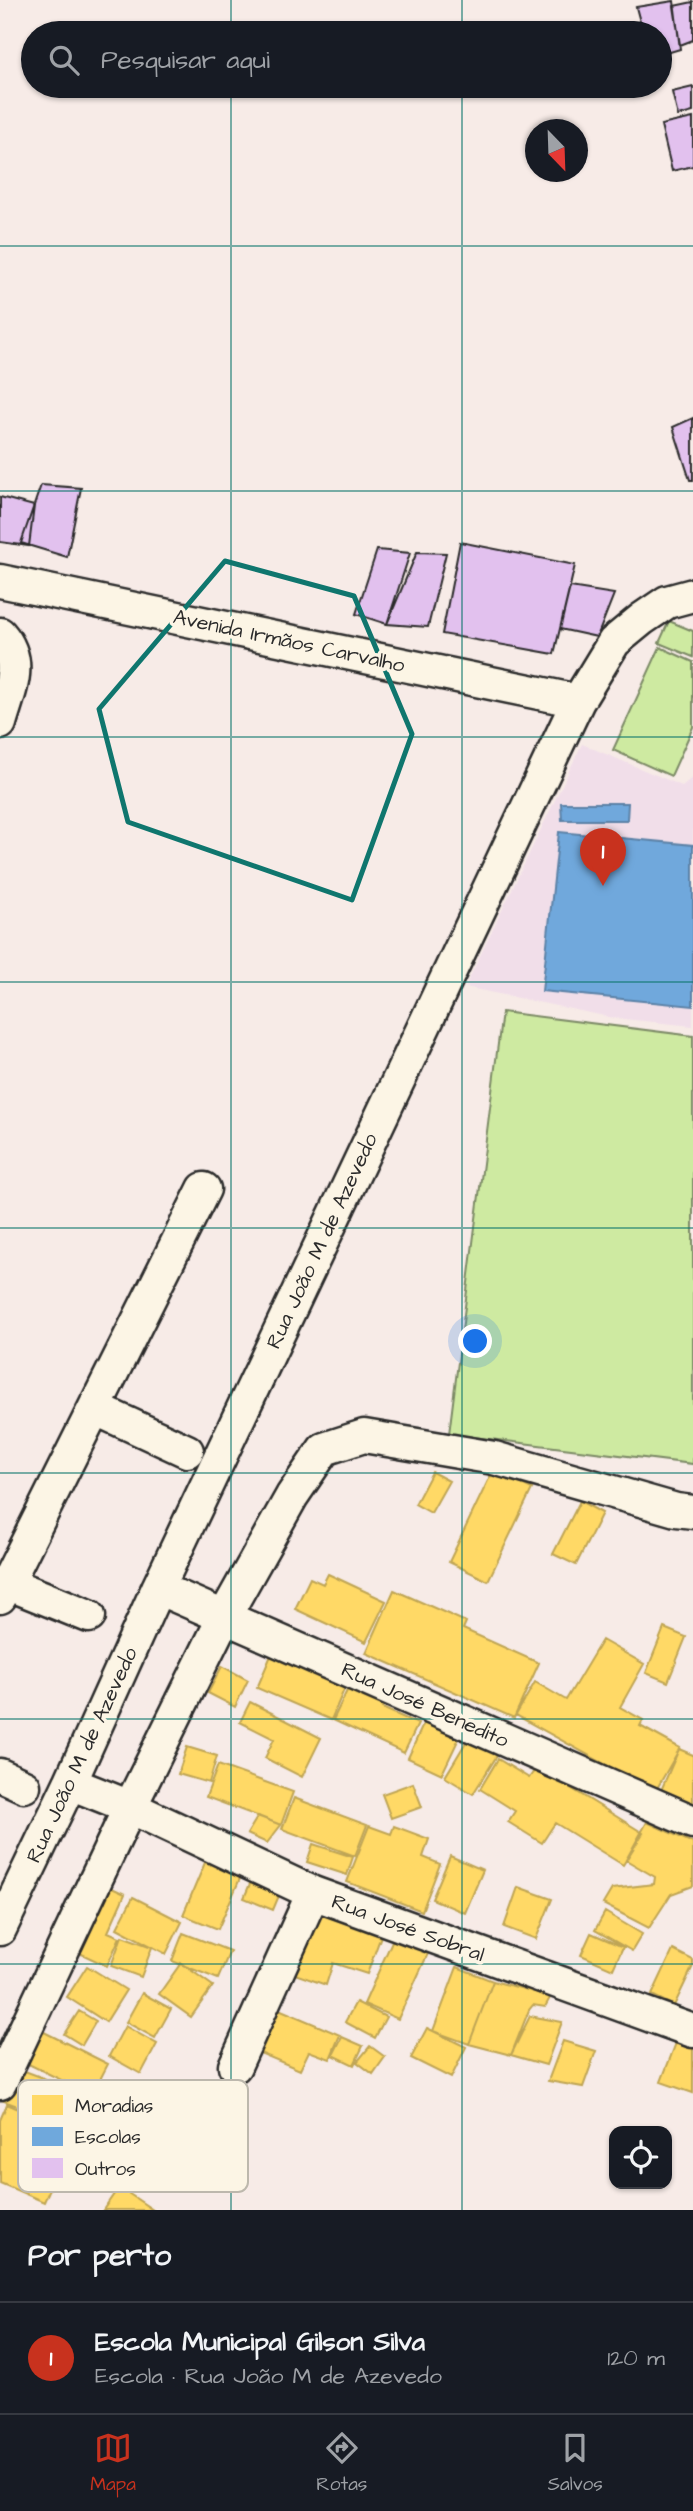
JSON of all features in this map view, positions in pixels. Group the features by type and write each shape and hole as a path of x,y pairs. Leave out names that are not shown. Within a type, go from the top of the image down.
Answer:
{"street":[{"name":"Avenida Irmãos Carvalho","path":"0,581 578,701"},
{"name":"Rua João M de Azevedo","path":"0,1929 70,1783 158,1588 578,701 614,642 667,602 693,595"},
{"path":"0,634 14,657 15,670 0,723"},
{"path":"89,1616 4,1590 204,1189"},
{"path":"96,1409 187,1451"},
{"path":"0,2083 130,1807 224,1617 292,1496 324,1448 364,1436 494,1458 676,1510 693,1512"},
{"name":"Rua José Benedito","path":"158,1588 693,1822"},
{"name":"Rua José Sobral","path":"70,1783 130,1807 313,1893 693,2031"},
{"path":"235,2066 313,1893"}],"highlighted area":[{"path":"225,561 354,596 412,734 352,900 128,822 99,709"}],"shaded area":[{"path":"582,744 682,786 693,777 693,1026 614,1018 465,987"}],"green space":[{"path":"669,621 693,631 693,657 659,643"},
{"path":"660,647 693,662 693,727 671,776 613,750"},
{"path":"502,1012 693,1036 693,1464 449,1434"}],"building: Moradias":[{"path":"493,1470 532,1489 488,1581 449,1562"},
{"path":"432,1472 449,1481 431,1513 415,1504"},
{"path":"580,1501 602,1513 576,1565 553,1554"},
{"path":"328,1574 386,1601 366,1642 295,1609 310,1578 323,1584"},
{"path":"394,1590 466,1622 463,1629 539,1663 514,1718 366,1653"},
{"path":"664,1628 686,1637 668,1682 646,1673"},
{"path":"602,1640 644,1664 620,1707 643,1720 640,1726 680,1748 655,1792 516,1715 535,1682 566,1700"},
{"path":"275,1646 349,1678 331,1720 257,1688"},
{"path":"222,1666 248,1680 235,1707 208,1693"},
{"path":"352,1680 387,1696 382,1708 418,1724 404,1753 333,1720"},
{"path":"250,1702 321,1738 302,1777 265,1758 274,1739 240,1722"},
{"path":"427,1716 462,1732 442,1774 408,1758"},
{"path":"469,1737 498,1754 473,1794 445,1777"},
{"path":"187,1747 217,1756 209,1783 178,1774"},
{"path":"679,1749 693,1755 693,1810 659,1795"},
{"path":"498,1759 529,1778 537,1767 643,1833 623,1865 555,1823 542,1843 508,1822 515,1811 480,1789"},
{"path":"218,1765 293,1792 281,1825 206,1797"},
{"path":"413,1783 422,1807 391,1818 382,1794"},
{"path":"294,1798 367,1825 355,1856 282,1829"},
{"path":"258,1816 281,1825 267,1843 247,1834"},
{"path":"647,1822 693,1843 693,1886 671,1894 649,1928 603,1904 612,1889 654,1884 655,1877 626,1860"},
{"path":"369,1826 391,1834 394,1826 429,1839 423,1857 440,1864 422,1911 347,1882"},
{"path":"313,1844 353,1857 347,1875 307,1862"},
{"path":"209,1853 245,1867 218,1929 183,1915"},
{"path":"450,1856 483,1870 465,1913 432,1899"},
{"path":"254,1874 283,1886 273,1910 244,1898"},
{"path":"101,1883 125,1894 108,1932 120,1937 107,1966 71,1949"},
{"path":"518,1887 552,1899 536,1939 504,1927"},
{"path":"133,1897 182,1922 166,1954 117,1928"},
{"path":"311,1908 382,1933 367,1974 333,1963 326,1985 289,1972"},
{"path":"605,1912 642,1934 632,1951 595,1930"},
{"path":"396,1932 431,1947 398,2019 364,2004"},
{"path":"183,1933 230,1951 218,1979 172,1961"},
{"path":"591,1933 623,1947 613,1969 581,1955"},
{"path":"122,1936 152,1947 141,1977 111,1966"},
{"path":"673,1950 693,1960 693,1966 674,2006 652,1995"},
{"path":"181,1963 213,1986 191,2017 159,1994"},
{"path":"87,1966 126,1990 106,2022 67,1997"},
{"path":"457,1967 493,1981 469,2044 433,2031"},
{"path":"493,1981 551,1996 545,2007 533,2005 529,2010 511,2055 469,2044"},
{"path":"142,1993 171,2009 155,2038 126,2022"},
{"path":"356,2002 386,2017 375,2038 345,2022"},
{"path":"267,2004 340,2035 330,2059 309,2051 300,2070 248,2048"},
{"path":"79,2011 96,2021 82,2045 64,2034"},
{"path":"530,2016 562,2022 546,2065 511,2055"},
{"path":"125,2026 157,2044 141,2074 109,2056"},
{"path":"34,2027 108,2064 100,2080 61,2080 18,2059"},
{"path":"427,2028 466,2047 451,2078 411,2058"},
{"path":"679,2035 693,2040 693,2093 661,2082"},
{"path":"342,2037 363,2046 354,2065 333,2055"},
{"path":"563,2041 596,2051 583,2087 548,2081"},
{"path":"370,2046 385,2057 373,2074 357,2062"},
{"path":"14,2067 49,2080 18,2080 18,2106 1,2100"},
{"path":"7,2104 18,2109 18,2191 0,2183 0,2120"},
{"path":"21,2192 48,2192 44,2202"},
{"path":"116,2192 126,2192 153,2210 103,2210"}],"building: Escolas":[{"path":"561,803 628,803 627,820 562,820"},
{"path":"559,832 693,845 693,1006 542,991"}],"building: Outros":[{"path":"674,1 680,49 672,51 672,21 640,21 636,7"},
{"path":"693,2 693,40 680,45 674,6"},
{"path":"693,87 693,112 678,116 672,92"},
{"path":"693,118 693,166 672,171 661,125"},
{"path":"693,418 693,480 690,480 673,427"},
{"path":"41,485 81,488 67,557 21,543"},
{"path":"0,497 34,506 29,546 0,542"},
{"path":"460,542 575,565 554,654 442,634"},
{"path":"377,550 410,553 387,624 356,614"},
{"path":"417,552 446,553 428,627 387,624"},
{"path":"570,587 614,594 597,637 560,629"}],"place":[{"name":"Escola Municipal Gilson Silva","path":"603,886"}]}
